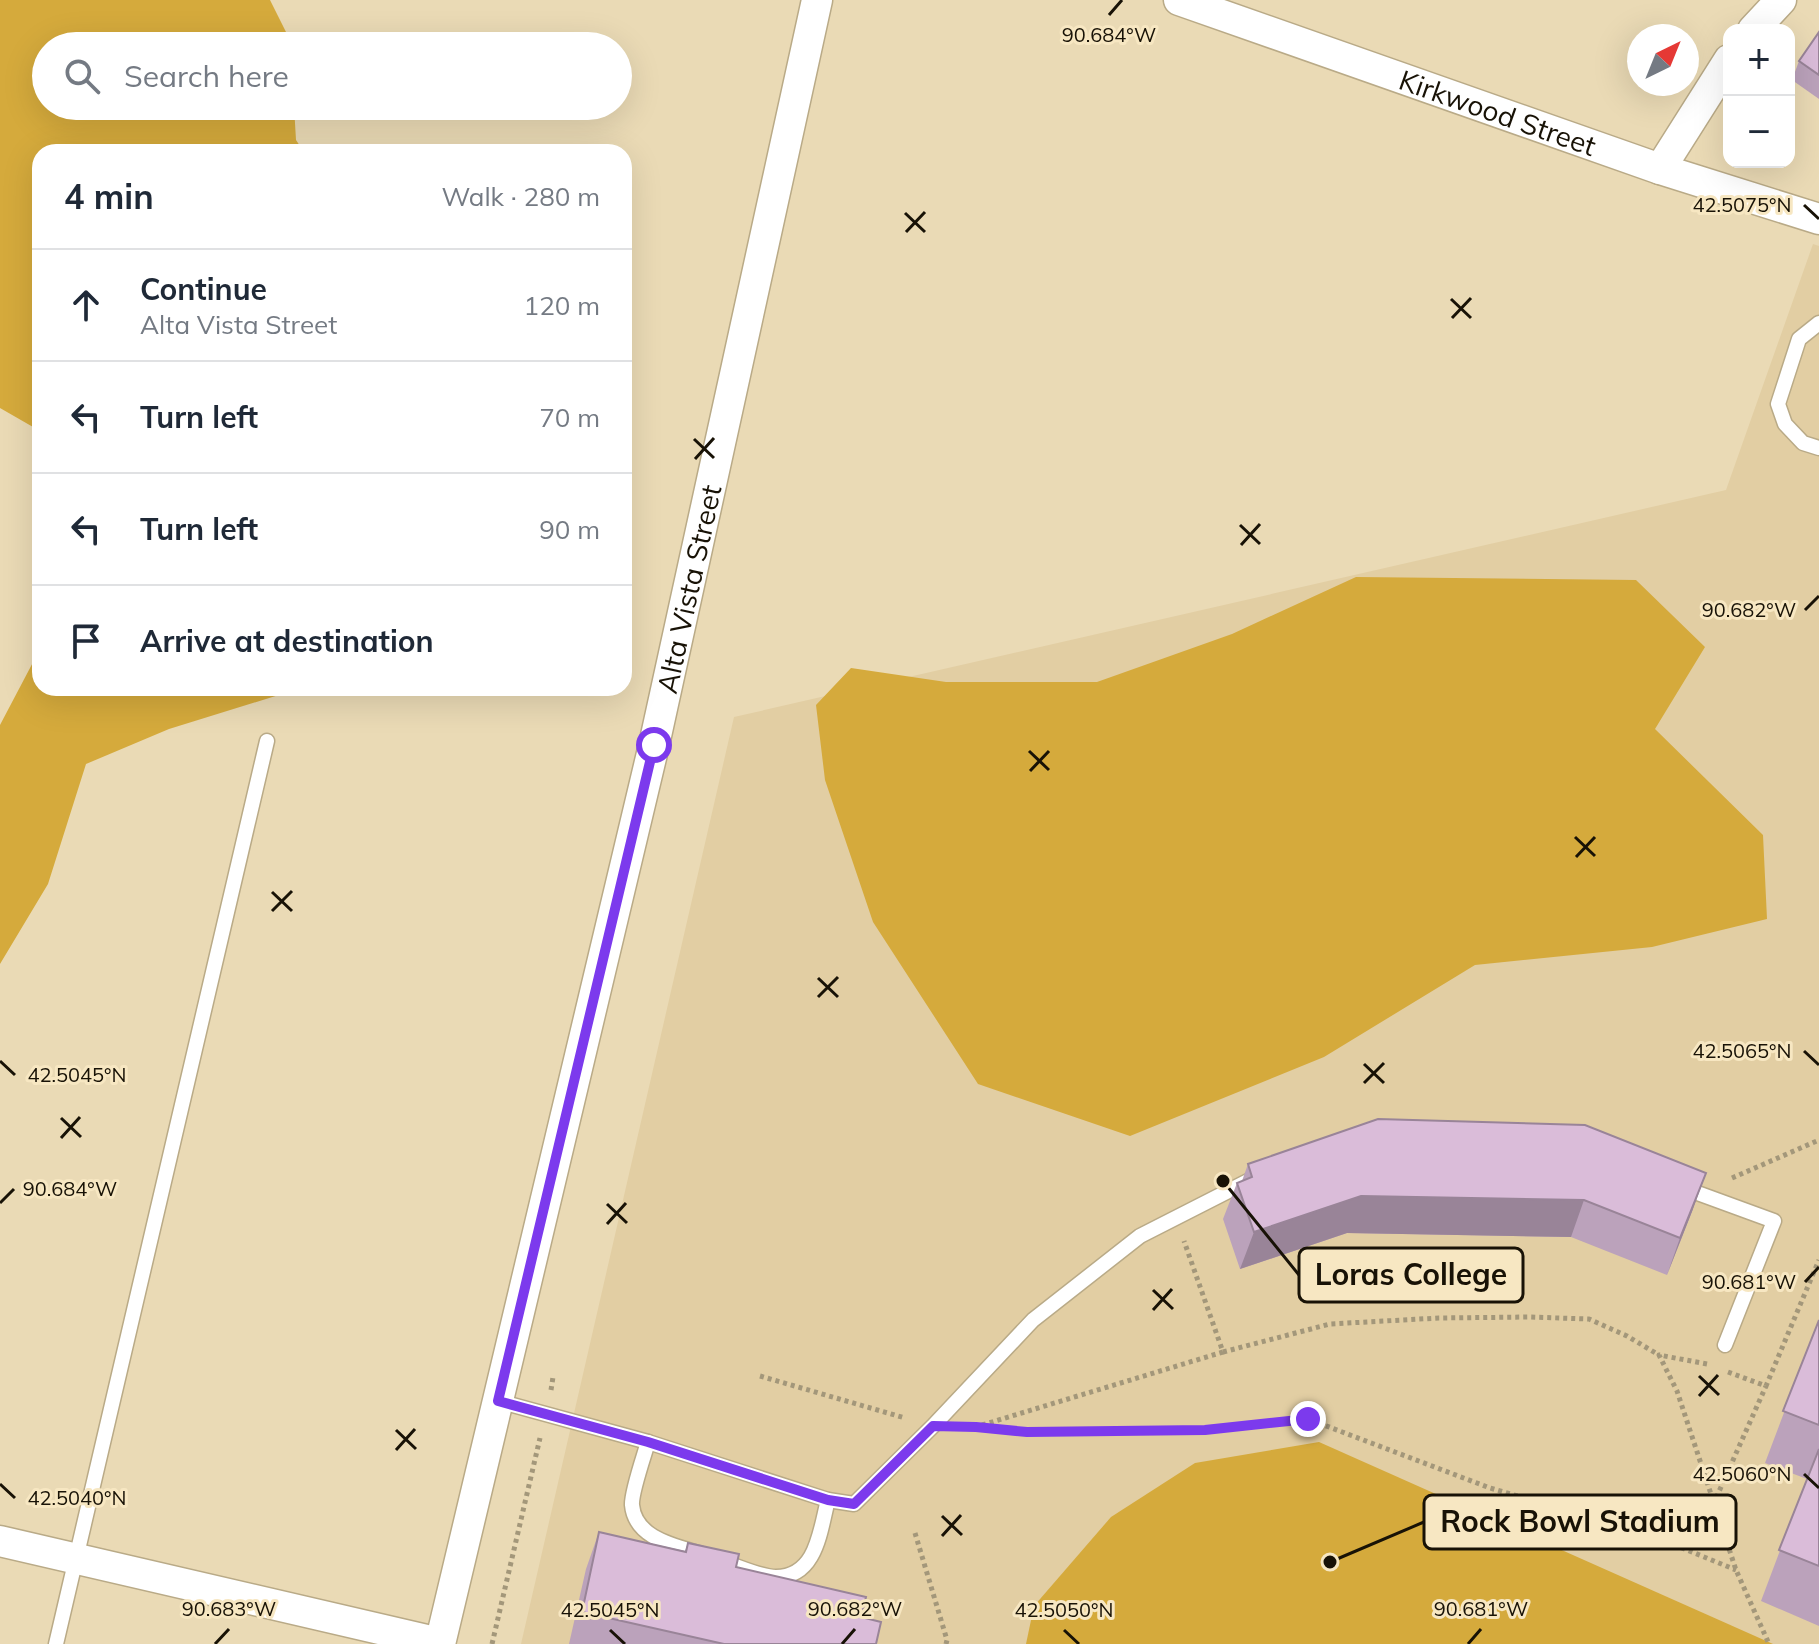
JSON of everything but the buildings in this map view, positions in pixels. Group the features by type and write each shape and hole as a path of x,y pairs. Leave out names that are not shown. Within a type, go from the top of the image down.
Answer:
{"street":[{"name":"Alta Vista Street","path":"440,1643 654,745 817,0"},
{"name":"Kirkwood Street","path":"1179,0 1660,169 1819,219"},
{"path":"1759,24 1781,0"},
{"path":"1660,169 1723,69"},
{"path":"0,1541 440,1643"}],"lane":[{"path":"1819,323 1799,339 1778,404 1785,424 1803,443 1819,448"},
{"path":"56,1644 267,741"},
{"path":"498,1401 648,1442 828,1500 854,1504 1033,1320 1140,1236 1252,1179 1266,1175"},
{"path":"1667,1182 1774,1221 1725,1345"},
{"path":"648,1442 632,1505 641,1527 659,1541 775,1578 796,1573 812,1559 828,1500"}],"path":[{"path":"1722,1202 1733,1177 1819,1140"},
{"path":"1183,1237 1223,1352"},
{"path":"1713,1505 1819,1260"},
{"path":"976,1427 1223,1352 1330,1324 1439,1318 1589,1319 1659,1355 1705,1364 1766,1386"},
{"path":"1659,1355 1677,1391 1736,1570 1769,1644"},
{"path":"760,1376 933,1426 1027,1432 1205,1430 1308,1419 1490,1488 1648,1534 1736,1570"},
{"path":"492,1644 553,1377"},
{"path":"915,1533 946,1644"}],"shaded area":[{"path":"0,0 270,0 286,32 32,32 32,120 295,120 299,144 32,144 32,426 0,408"},
{"path":"1813,244 1819,246 1819,1644 521,1644 734,717 1726,490"},
{"path":"1356,577 1636,580 1705,647 1655,729 1763,835 1767,919 1652,947 1475,965 1324,1057 1130,1136 978,1084 873,922 825,780 816,705 851,668 946,682 1097,682 1232,634"},
{"path":"32,664 32,696 276,696 169,729 86,764 48,884 0,964 0,725"},
{"path":"1319,1442 1773,1644 1026,1644 1034,1606 1111,1517 1195,1463"}],"place":[{"name":"Loras College","path":"1223,1181"},
{"name":"Rock Bowl Stadium","path":"1330,1562"}],"route":[{"path":"654,745 498,1401 648,1442 828,1500 854,1504 933,1426 1027,1432 1205,1430 1308,1419"}]}
